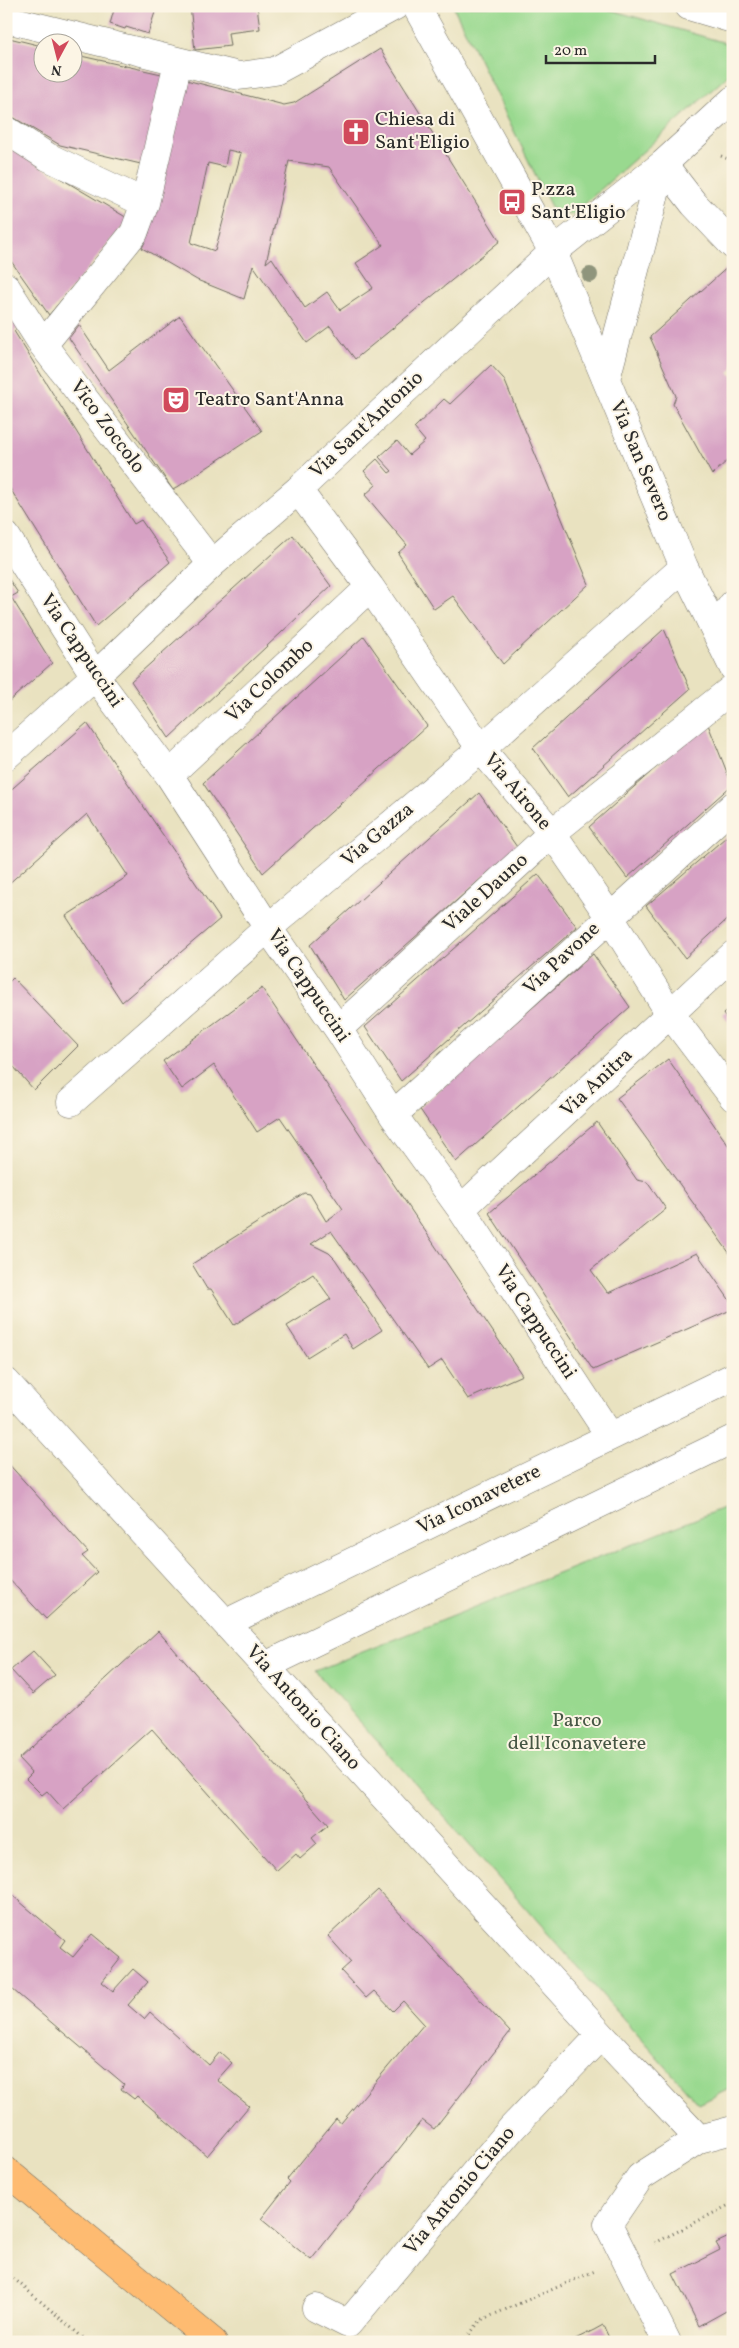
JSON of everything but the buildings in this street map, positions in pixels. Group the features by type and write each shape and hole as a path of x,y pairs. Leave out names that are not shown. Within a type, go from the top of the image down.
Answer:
{"main road":[{"path":"6,2171 213,2342"}],"street":[{"path":"6,19 239,76 275,71 395,6"},
{"name":"Via San Severo","path":"416,6 553,252 684,567 733,667"},
{"path":"43,344 134,233 145,203 178,62"},
{"name":"Via Sant'Antonio","path":"6,756 95,676 212,564 298,490 553,252 664,164 733,100"},
{"path":"6,130 48,157 145,203"},
{"path":"664,164 694,204 733,245"},
{"path":"606,379 664,164"},
{"name":"Vico Zoccolo","path":"6,287 43,344 212,564"},
{"name":"Via Airone","path":"298,490 370,587 481,749 552,833 609,916 671,1015 733,1096"},
{"name":"Via Cappuccini","path":"6,536 95,676 169,775 268,928 461,1209 610,1436"},
{"name":"Via Gazza","path":"71,1102 268,928 481,749 684,567"},
{"name":"Via Colombo","path":"169,775 370,587"},
{"path":"715,629 733,604"},
{"name":"Viale Dauno","path":"338,1029 552,833 733,688"},
{"name":"Via Pavone","path":"394,1114 609,916 733,806"},
{"name":"Via Anitra","path":"461,1209 671,1015 733,955"},
{"name":"Via Iconavetere","path":"226,1623 733,1377"},
{"name":"Via Antonio Ciano","path":"6,1382 601,2035 699,2139"},
{"path":"265,1666 733,1438"},
{"name":"Via Antonio Ciano","path":"316,2308 348,2324 512,2128 601,2035"},
{"path":"667,2342 608,2224 640,2177 699,2139 733,2130"}],"path":[{"path":"6,2272 88,2342"}],"green space":[{"path":"453,6 597,6 733,45 733,71 572,215 553,211"},
{"name":"Parco dell'Iconavetere","path":"733,1504 733,2087 699,2104 315,1671"}],"place":[{"name":"Chiesa di Sant'Eligio","path":"356,132"},
{"name":"P.zza Sant'Eligio","path":"512,202"},
{"name":"Teatro Sant'Anna","path":"176,400"}]}
